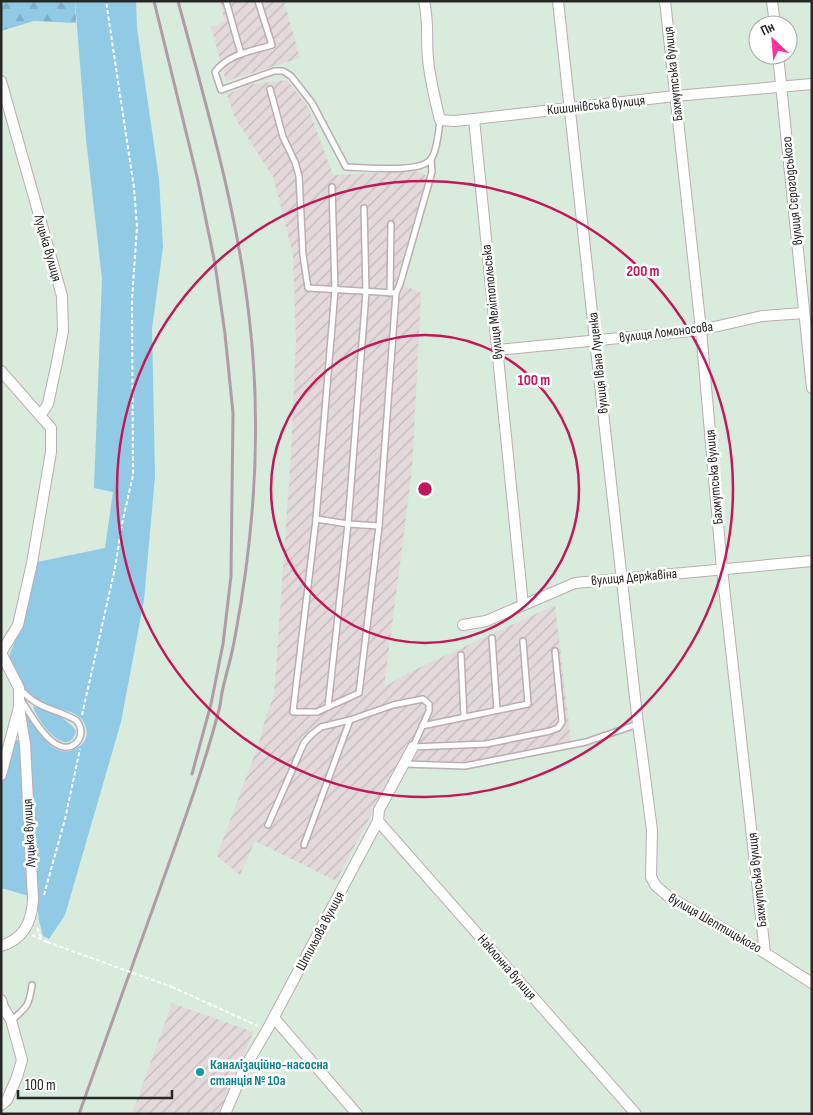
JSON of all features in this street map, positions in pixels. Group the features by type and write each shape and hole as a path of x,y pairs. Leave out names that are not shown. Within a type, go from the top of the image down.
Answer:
{"street":[{"path":"424,1 427,14 430,77 440,120"},
{"name":"вулиця Івана Луценка","path":"558,1 638,724"},
{"name":"Бахмутська вулиця","path":"665,1 702,330 722,569 765,953"},
{"path":"772,1 774,15"},
{"name":"вулиця Сєрогодського","path":"779,65 812,388"},
{"name":"Луцька вулиця","path":"1,80 62,296 62,331 57,362 48,404 40,416 51,428 52,452 32,563 18,625 1,653 19,698 25,744 33,899 29,922 23,932"},
{"name":"Кишинівська вулиця","path":"440,120 474,119 675,96 812,84"},
{"name":"вулиця Мелітопольська","path":"474,119 523,605"},
{"name":"вулиця Ломоносова","path":"497,350 702,330 762,316 804,313"},
{"path":"1,371 40,416"},
{"name":"вулиця Державіна","path":"463,625 486,620 575,583 812,561"},
{"path":"1,775 19,698"},
{"name":"вулиця Шептицького","path":"638,724 652,830 650,870 653,882 669,896 812,982"},
{"name":"Штильова вулиця","path":"225,1114 245,1067 274,1018 378,821 379,810 413,747"},
{"name":"Наклонна вулиця","path":"378,821 636,1114"},
{"path":"1,946 15,939 23,932"},
{"path":"1,1000 11,1020 22,1060 7,1100 1,1105"},
{"path":"274,1018 357,1114"}],"lane":[{"path":"226,1 241,54"},
{"path":"258,1 272,45 241,54 221,64 215,72 221,90 274,71 283,71 291,76 312,104 346,167 408,168 420,166 431,159"},
{"path":"270,89 283,137 295,162 299,176 303,255 308,288 396,293"},
{"path":"332,187 334,290 316,520 294,712 317,712 359,693 379,526 396,293 432,172 431,159 437,143 440,120"},
{"path":"328,707 348,524 366,292 364,208"},
{"path":"390,293 391,224"},
{"path":"316,520 379,526"},
{"path":"492,638 497,710"},
{"path":"422,726 528,704 524,641"},
{"path":"268,825 304,743 310,735 321,727 350,720 393,705 423,699 429,704 429,711 413,747 486,744 558,728 562,722 555,651"},
{"path":"461,655 464,717"},
{"path":"19,698 30,700 76,720 80,724 82,734 80,739 72,746 65,747 54,743 46,736 19,698"},
{"path":"304,845 350,720"},
{"path":"405,764 465,766 586,742 638,724"},
{"path":"11,1020 25,1009 30,999 32,985"}],"path":[{"path":"80,724 111,587 133,475 132,299 137,227 134,188 106,1"},
{"path":"42,902 66,819 80,752 80,739"},
{"path":"37,926 42,940"},
{"path":"23,932 172,987 267,1030"}],"shaded area":[{"path":"220,1 284,1 300,58 226,81 211,27 225,22"},
{"path":"287,80 308,107 333,175 415,171 427,176 396,282 421,293 412,471 384,687 410,672 555,605 571,742 473,762 400,760 336,881 255,841 240,875 217,856 259,743 266,716 274,696 291,454 296,339 293,255 273,177 235,118 227,94 251,84"},
{"name":"Каналізаційно-насосна станція № 10а","path":"172,1003 253,1032 220,1114 132,1114"}],"green space":[{"path":"1,1 75,1 76,23 34,21 1,31"},
{"path":"75,1 136,1 137,28 159,179 163,247 152,329 155,476 144,600 121,722 65,915 49,939 43,936 39,921 30,742 24,713 27,714 42,737 56,749 72,750 81,745 87,735 87,730 84,722 77,715 47,705 32,696 21,682 9,656 21,627 37,562 105,548 113,492 94,488 102,279 86,139"},
{"path":"33,706 44,709 68,722 76,731 72,739 66,742 53,735 40,720"},
{"path":"13,739 21,741 29,896 1,888 1,786"}],"railway":[{"path":"154,1 198,181 215,264 225,334 233,413 231,576 223,644 211,704 192,774"},
{"path":"79,1114 198,781 220,707 242,597 252,517 256,437 255,396 253,356 244,276 220,157 178,1"}],"place":[{"name":"Каналізаційно-насосна станція № 10а","path":"200,1072"}]}
